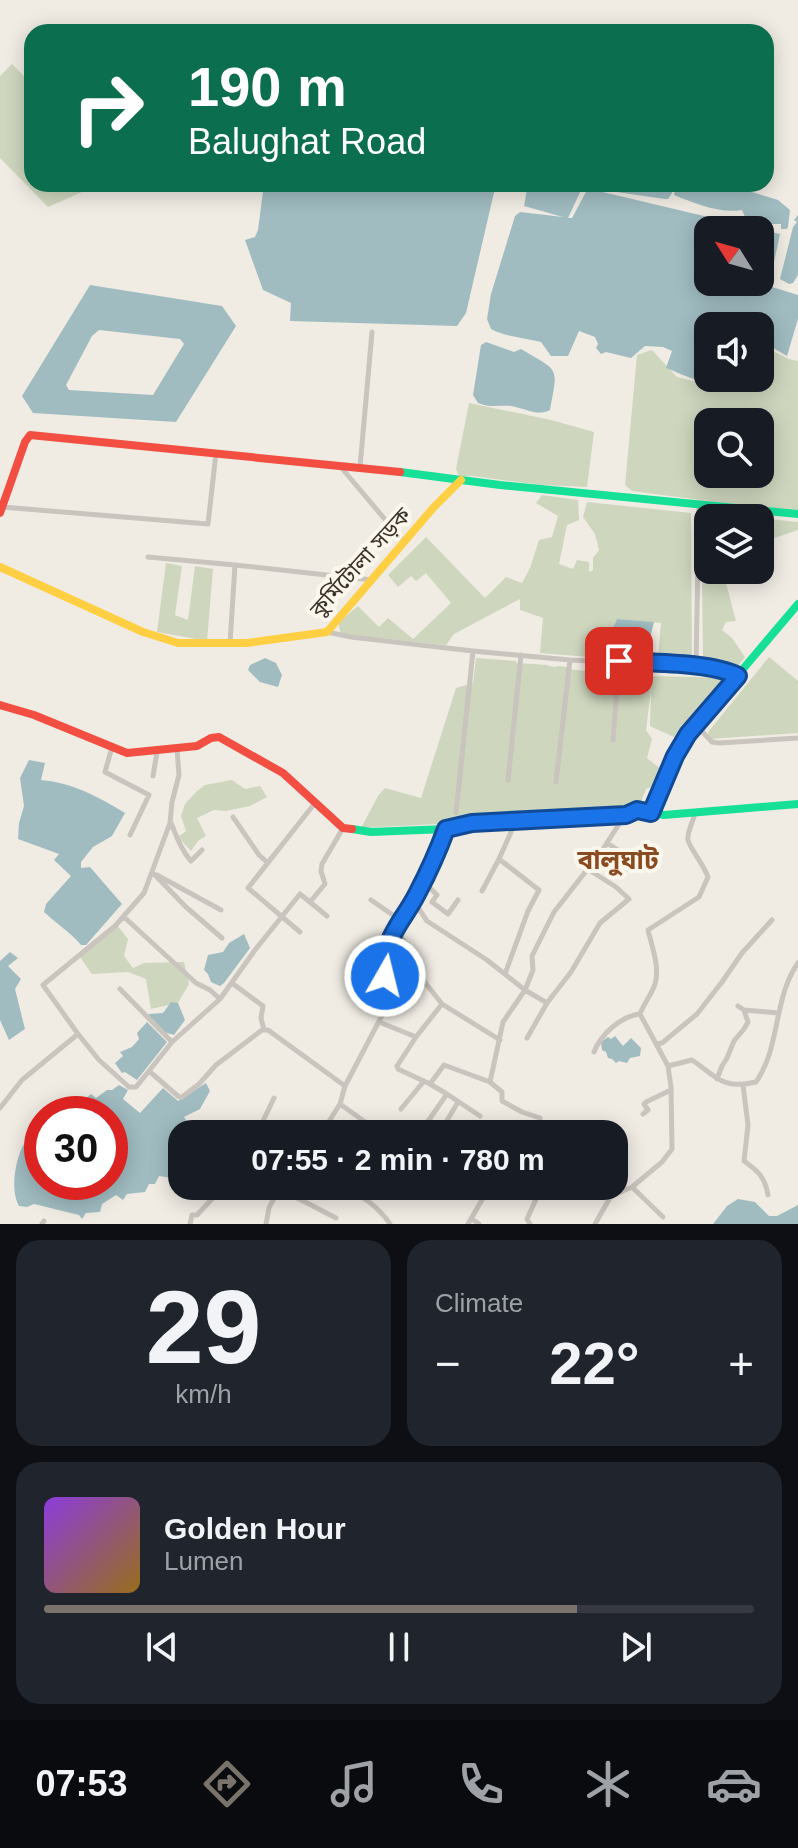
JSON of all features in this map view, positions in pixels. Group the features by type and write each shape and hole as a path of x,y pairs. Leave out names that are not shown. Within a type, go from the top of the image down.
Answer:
{"street":[{"path":"360,467 372,332"},
{"name":"কুর্মিটোলা সড়ক","path":"1,510 30,435 798,514"},
{"path":"1,510 208,524 216,453"},
{"path":"339,465 404,542"},
{"name":"কুর্মিটোলা সড়ক","path":"0,567 163,639 194,644 230,644 313,635 327,632 461,480"},
{"path":"696,666 699,503"},
{"path":"148,557 372,580"},
{"path":"230,644 235,565"},
{"path":"651,813 675,756 696,725 798,604"},
{"path":"327,632 570,660 696,666 729,671 738,676"},
{"path":"456,813 473,651"},
{"path":"508,780 521,655"},
{"path":"556,782 570,660"},
{"path":"613,740 619,661"},
{"path":"0,705 34,715 127,753 157,752 197,746 211,738 223,739 283,773 343,828 371,832 626,815 637,810 664,815 798,804"},
{"path":"696,725 712,742 719,743 798,738"},
{"path":"112,747 105,772 149,795 130,835"},
{"path":"177,749 179,775 170,823 144,893 124,917 43,985 99,1060 129,1087 136,1087 172,1042 220,999 300,894 327,916"},
{"path":"153,776 157,752"},
{"path":"300,932 248,888 315,803"},
{"path":"628,1189 662,1162 672,1149 668,1066 640,1014 655,987 657,973 648,930 699,897 708,877 705,866 689,846 688,837 695,813"},
{"path":"490,1082 503,1022 525,990 533,970 532,956 554,912 626,815"},
{"path":"233,817 268,863"},
{"path":"482,891 517,820"},
{"path":"170,823 182,851 191,861 202,850"},
{"path":"310,902 325,884 322,864 343,828"},
{"path":"330,1120 387,1006 384,964 394,929 413,900 446,829"},
{"path":"607,843 644,867"},
{"path":"499,859 539,889 505,974"},
{"path":"527,1038 600,923 629,899 586,868"},
{"path":"152,873 221,910"},
{"path":"152,873 222,938"},
{"path":"421,884 437,895 432,902 448,914 458,900"},
{"path":"371,900 400,920"},
{"path":"413,900 427,921 547,1003"},
{"path":"124,917 196,983 220,999"},
{"path":"657,1044 697,1014 742,953 772,920"},
{"path":"394,929 404,941 420,976 442,1004 500,1040"},
{"path":"668,1066 692,1060 717,1079 736,1086 756,1082 765,1068 776,1033 788,977 798,963"},
{"path":"232,983 263,1006 261,1018 264,1030"},
{"path":"120,989 172,1042"},
{"path":"442,1004 397,1068 427,1082 480,1116"},
{"path":"738,1006 744,1010 778,1013"},
{"path":"717,1079 734,1041 748,1022 744,1010"},
{"path":"594,1052 621,1020 640,1014"},
{"path":"379,1022 416,1037"},
{"path":"149,1071 182,1097 216,1065 268,1030 345,1086"},
{"path":"0,1108 22,1080 78,1034"},
{"path":"401,1109 444,1065 490,1082 502,1092 502,1101 540,1120"},
{"path":"743,1085 748,1125 744,1161 762,1176 768,1195"},
{"path":"643,1114 648,1110 644,1104 646,1102 671,1090"},
{"path":"429,1120 447,1094"},
{"path":"263,1120 274,1098"},
{"path":"448,1120 458,1102"},
{"path":"340,1104 362,1120"},
{"path":"632,1187 663,1217"},
{"path":"190,1224 192,1215 197,1215 212,1200"},
{"path":"266,1224 273,1200"},
{"path":"301,1200 336,1218"},
{"path":"365,1200 380,1210 390,1224"},
{"path":"479,1224 470,1222 482,1200"},
{"path":"530,1224 527,1219 536,1200"},
{"path":"595,1224 609,1200"}],"green space":[{"path":"12,64 24,76 24,182 0,158 0,76"},
{"path":"33,192 82,192 48,207"},
{"path":"652,350 677,377 694,381 694,392 774,392 774,352 798,361 798,510 774,508 774,504 730,504 632,491 625,485 637,355"},
{"path":"469,403 594,432 587,487 459,476 456,469"},
{"path":"542,495 578,500 579,520 567,525 559,564 573,569 577,560 589,562 589,572 593,570 593,558 599,550 595,534 583,517 587,502 691,513 692,660 658,657 661,623 617,619 601,658 540,653 543,618 520,610 520,599 454,634 446,645 341,634 338,623 358,606 379,627 388,618 413,639 451,603 426,573 416,581 411,576 398,587 388,575 426,537 485,598 506,577 522,583 539,540 552,537 558,516 536,503"},
{"path":"774,519 798,522 798,530 774,538"},
{"path":"166,563 182,566 175,615 188,620 195,566 213,569 207,641 157,632"},
{"path":"702,584 726,584 736,621 726,622 722,630 732,638 745,657 738,666 703,662"},
{"path":"769,657 798,681 798,733 710,739 708,732"},
{"path":"476,658 639,677 640,674 727,678 678,739 650,726 651,690 646,730 652,739 647,758 663,771 646,789 639,807 633,804 629,810 590,813 589,816 361,828 385,788 421,798 456,688 473,683"},
{"path":"232,780 245,789 260,786 267,797 250,806 214,810 197,818 206,836 191,851 178,837 186,831 181,816 185,804 205,785"},
{"path":"117,925 128,939 124,956 133,968 144,963 184,962 189,984 178,1003 151,1009 146,979 128,972 92,974 80,957"}],"water":[{"path":"263,192 494,192 466,313 457,326 290,321 291,303 263,290 245,240 255,237"},
{"path":"527,192 580,192 568,218 572,218 586,192 603,192 704,216 694,216 694,296 774,296 774,288 798,295 798,319 787,356 774,348 774,312 694,312 694,379 666,368 672,351 663,347 645,346 631,358 606,352 601,354 596,348 595,337 579,331 568,356 551,356 541,342 491,329 487,319 491,294 515,216 520,212 563,217 524,206"},
{"path":"617,192 672,192 665,199"},
{"path":"675,192 752,192 778,200 790,210 788,227 781,229 781,224 774,224 774,216 745,216 742,210 716,209 674,195"},
{"path":"798,215 798,275 789,284 780,279 793,227 797,222 794,220"},
{"path":"774,233 780,234 774,262"},
{"path":"90,285 222,306 236,326 176,422 33,413 22,396","holes":["99,330 180,339 184,344 153,395 69,390 66,385 92,336"]},
{"path":"486,342 514,352 521,349 549,367 555,377 550,410 536,412 478,403 473,395 481,345"},
{"path":"617,619 654,622 645,659 602,653"},
{"path":"265,658 276,663 282,675 278,687 260,682 248,670 250,665"},
{"path":"29,760 45,763 41,780 84,791 125,813 112,836 93,847 81,862 81,868 90,867 122,904 86,945 81,945 44,912 46,904 71,876 54,860 59,854 18,839 24,806 20,778"},
{"path":"244,934 250,948 224,983 220,986 211,982 204,970 208,955 223,952 229,943"},
{"path":"10,952 18,958 8,966 21,979 15,989 25,1029 9,1040 0,1020 0,961"},
{"path":"171,1002 178,1003 185,1020 174,1035 164,1032 149,1016 163,1013"},
{"path":"147,1022 167,1042 137,1080 122,1073 115,1063 123,1056 120,1052 132,1047 139,1039 137,1033"},
{"path":"615,1036 623,1046 631,1038 641,1048 640,1056 630,1058 627,1063 616,1063 608,1058 601,1042"},
{"path":"206,1083 210,1091 200,1109 184,1117 186,1120 168,1120 168,1178 159,1176 145,1192 128,1194 128,1103 140,1113 163,1088 178,1101"},
{"path":"119,1085 128,1090 125,1096 99,1096"},
{"path":"24,1145 24,1200 108,1200 102,1204 100,1212 86,1213 82,1219 79,1215 34,1204 19,1206 14,1184"},
{"path":"738,1199 755,1202 769,1216 777,1216 798,1205 798,1224 713,1224 727,1206"}],"traffic: fast":[{"path":"400,472 500,485 798,514"},
{"path":"651,813 675,756 688,734 798,604"},
{"path":"352,829 371,832 446,829 472,823 626,815 637,810 664,815 798,804"}],"traffic: slow":[{"path":"0,567 143,632 178,643 247,643 327,632 461,480"}],"traffic: jam":[{"path":"0,513 30,435 400,472"},
{"path":"0,705 34,715 127,753 197,746 219,737 283,773 343,828 352,829"}],"district":[{"name":"বালুঘাট","path":"618,860"}],"route":[{"path":"385,976 384,964 390,938 417,895 446,829 472,823 626,815 637,810 651,813 675,756 688,734 738,676 729,671 696,666 619,661"}]}
